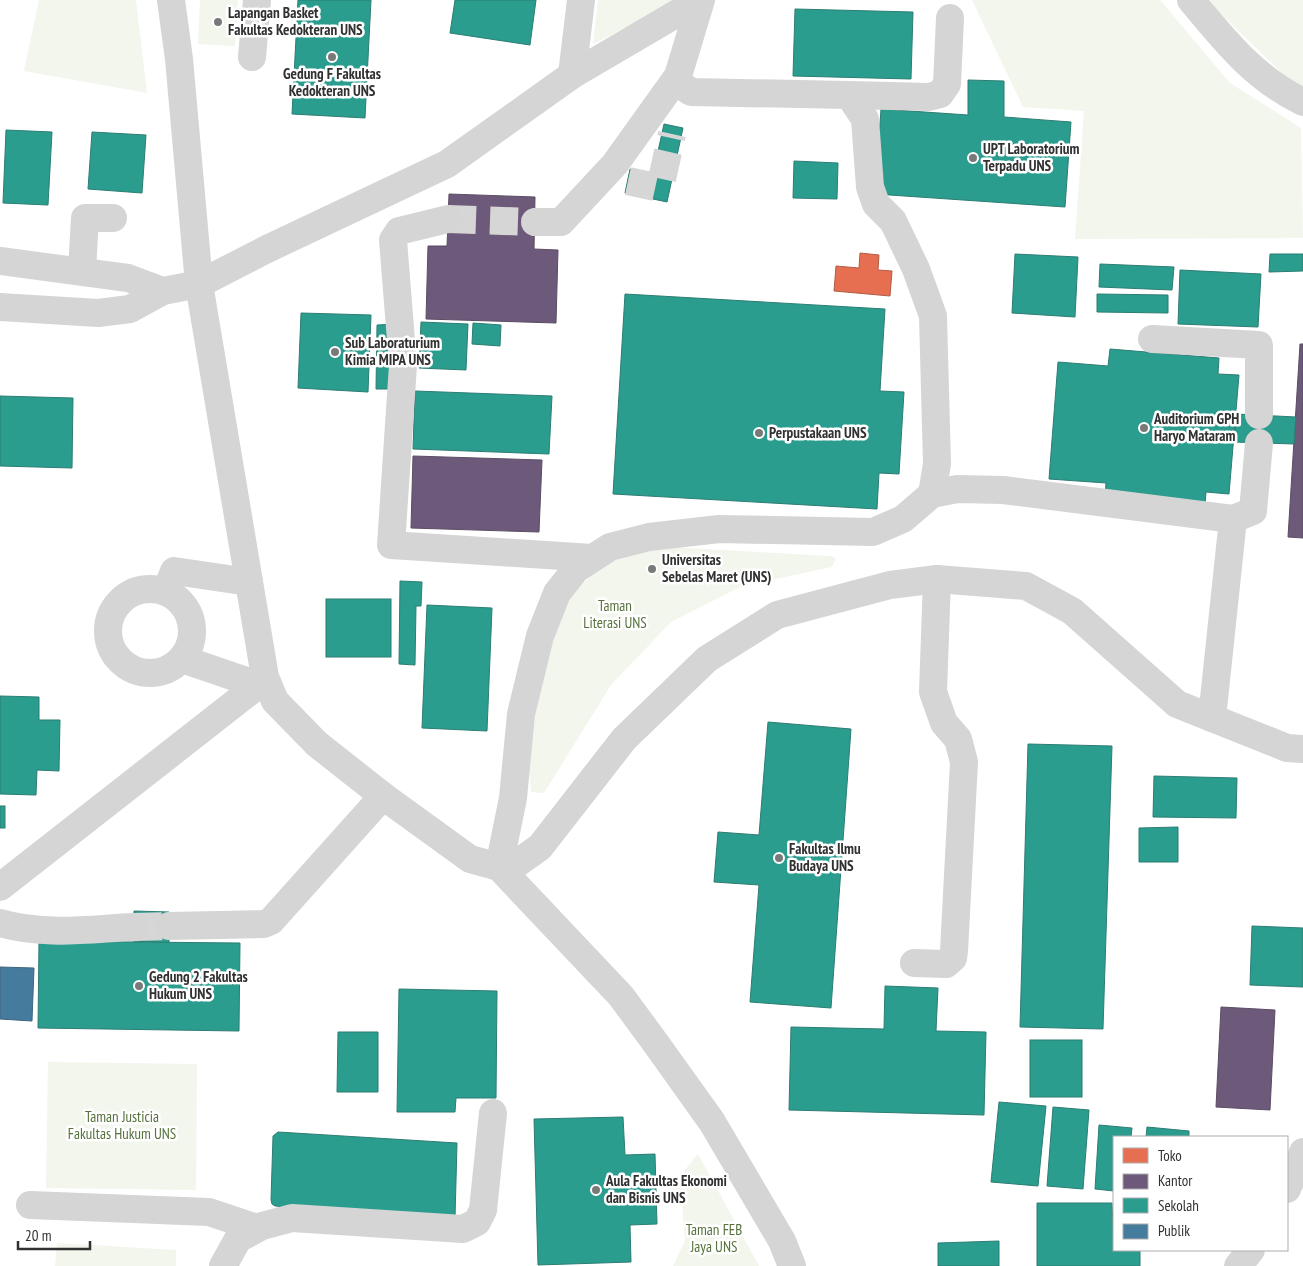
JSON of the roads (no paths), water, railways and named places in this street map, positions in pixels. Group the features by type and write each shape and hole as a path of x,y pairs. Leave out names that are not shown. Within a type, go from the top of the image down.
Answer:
{"lane":[{"path":"171,0 179,59 199,284 249,582 261,681 292,721 383,796 470,859 500,867 519,862 540,847 624,739 707,659 777,615 890,585 938,579 1026,586 1072,611 1176,704 1287,748 1303,749"},
{"path":"252,57 256,0"},
{"path":"572,76 581,0"},
{"path":"0,307 98,313 130,309 162,291 199,284 265,250 447,164 572,76 701,0"},
{"path":"535,222 561,222 621,172 678,76 701,0"},
{"path":"1191,0 1237,55 1268,81 1303,102"},
{"path":"678,76 681,85 691,92 929,97 940,94 946,84 950,18"},
{"path":"849,95 865,119 870,187 876,204 898,233 916,269 933,316 937,464 932,494"},
{"path":"82,271 85,218 113,218"},
{"path":"448,220 399,231 393,240 403,365 390,545 592,558"},
{"path":"0,261 128,278 162,291"},
{"path":"1152,339 1259,345 1260,415"},
{"path":"500,867 513,798 521,714 540,636 557,593 576,569 610,547 649,537 719,529 873,532 903,519 932,494 957,489 1003,490 1233,519 1253,511 1259,443"},
{"path":"1212,718 1233,519"},
{"path":"166,592 174,571 249,582"},
{"path":"914,963 946,964 953,958 954,951 964,762 958,739 944,723 934,692 938,579"},
{"path":"148,588 166,592 182,603 191,621 191,641 182,659 168,670 149,674 131,670 117,659 108,642 108,623 116,606 130,594 148,588"},
{"path":"182,659 261,681"},
{"path":"0,887 261,681"},
{"path":"169,926 264,924 271,921 383,796"},
{"path":"500,867 621,996 652,1038 712,1122 782,1241 792,1266"},
{"path":"0,923 25,930 47,931 134,927"},
{"path":"223,1266 238,1239 257,1228 292,1218 462,1230 477,1222 483,1210 493,1113"},
{"path":"1288,1187 1303,1152"},
{"path":"30,1205 209,1212 257,1228"},
{"path":"1238,1266 1250,1251"}],"tunnel":[{"path":"628,181 660,188 672,134"},
{"path":"448,219 535,222"},
{"path":"134,927 169,926"}],"place":[{"name":"Lapangan Basket Fakultas Kedokteran UNS","path":"218,22"},
{"name":"Gedung F Fakultas Kedokteran UNS","path":"332,57"},
{"name":"UPT Laboratorium Terpadu UNS","path":"973,158"},
{"name":"Sub Laboraturium Kimia MIPA UNS","path":"335,352"},
{"name":"Auditorium GPH Haryo Mataram","path":"1144,428"},
{"name":"Perpustakaan UNS","path":"759,433"},
{"name":"Universitas Sebelas Maret (UNS)","path":"652,569"},
{"name":"Fakultas Ilmu Budaya UNS","path":"779,858"},
{"name":"Gedung 2 Fakultas Hukum UNS","path":"139,986"},
{"name":"Aula Fakultas Ekonomi dan Bisnis UNS","path":"596,1190"}],"park label":[{"name":"Taman Literasi UNS","path":"615,614"},
{"name":"Taman Justicia Fakultas Hukum UNS","path":"122,1126"},
{"name":"Taman FEB Jaya UNS","path":"714,1238"}]}
